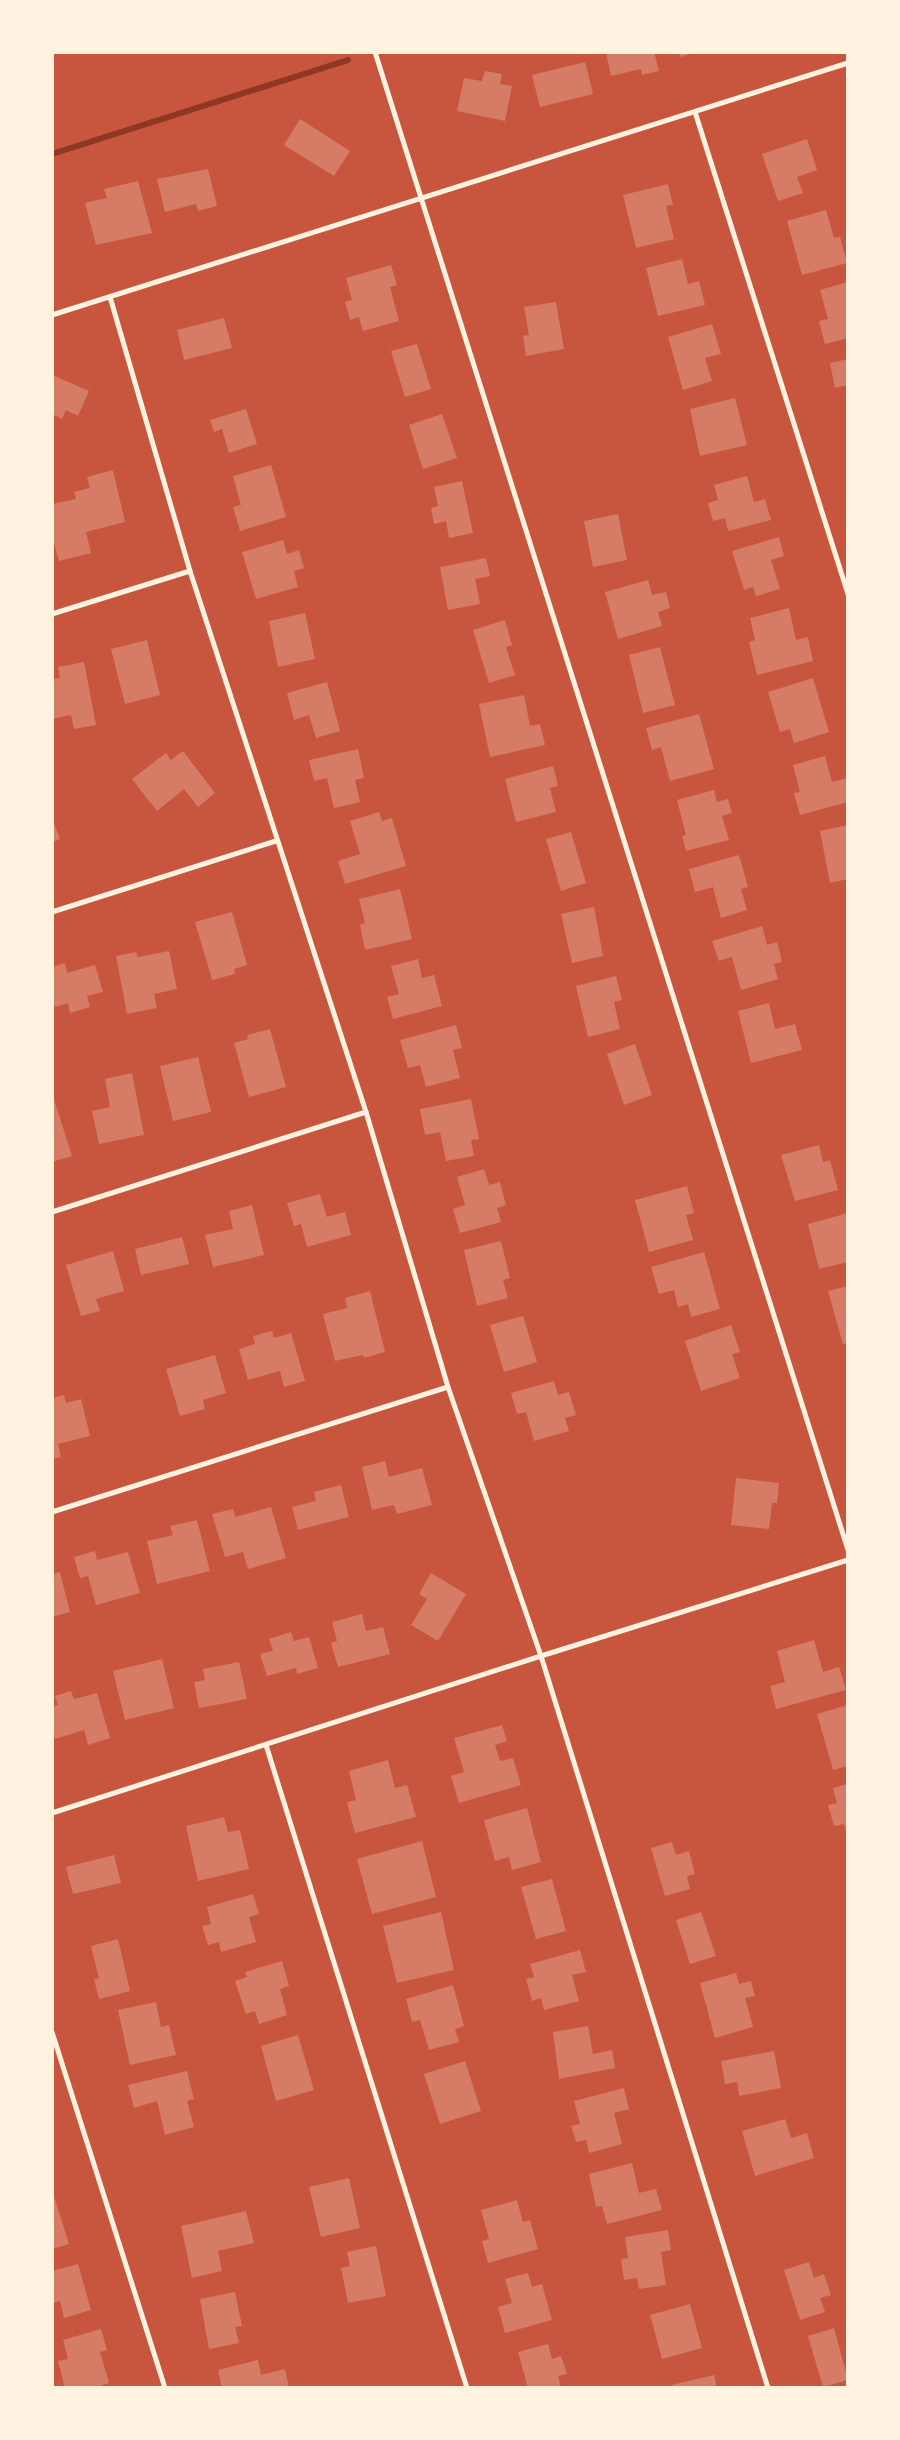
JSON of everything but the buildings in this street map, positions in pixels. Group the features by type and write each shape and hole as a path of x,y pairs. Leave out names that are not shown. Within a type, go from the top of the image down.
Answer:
{"street":[{"path":"375,52 848,1550"},
{"path":"52,315 848,63"},
{"path":"694,112 848,594"},
{"path":"110,297 190,571 276,841 366,1112 448,1387 541,1656 768,2388"},
{"path":"52,614 190,571"},
{"path":"52,912 276,841"},
{"path":"52,1212 366,1112"},
{"path":"52,1512 448,1387"},
{"path":"52,1814 541,1656 848,1560"},
{"path":"266,1745 468,2388"},
{"path":"52,2032 165,2388"}],"waterway":[{"path":"52,154 348,60"}]}
